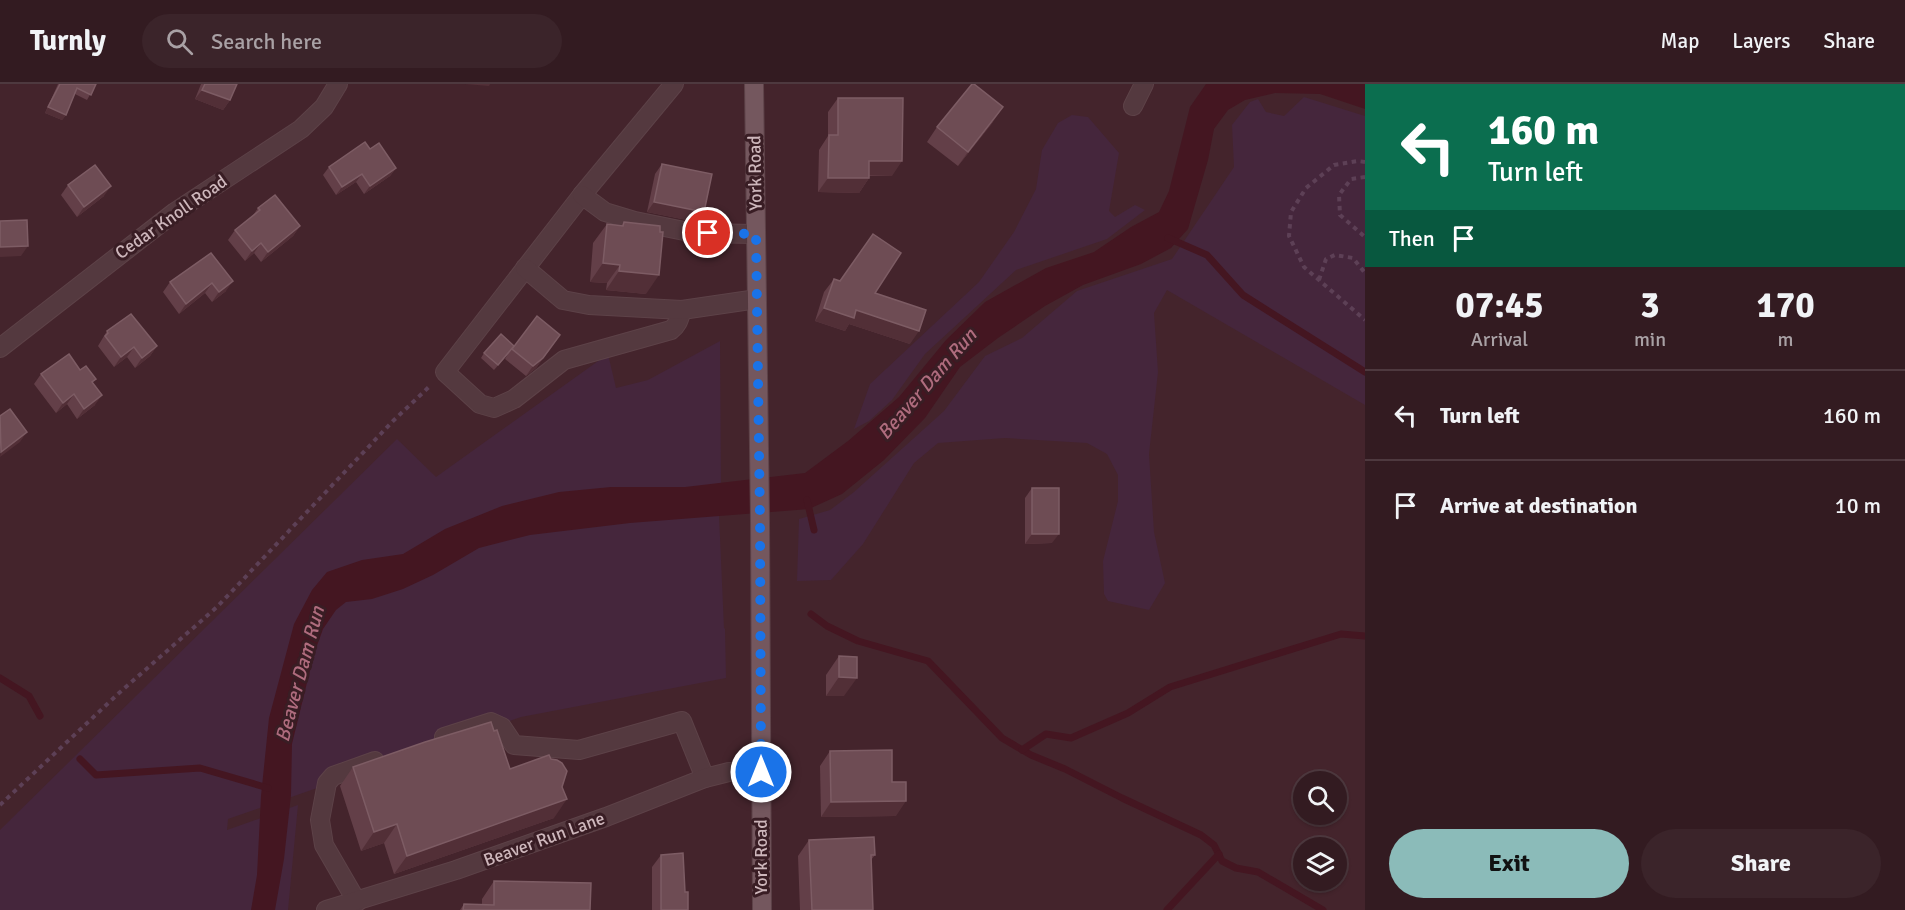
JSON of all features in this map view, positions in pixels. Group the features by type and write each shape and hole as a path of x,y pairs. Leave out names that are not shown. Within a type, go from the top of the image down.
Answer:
{"main road":[{"name":"York Road","path":"754,84 762,910"}],"street":[{"name":"Cedar Knoll Road","path":"0,348 175,212 301,129 324,107 338,84"},
{"path":"674,84 582,195 445,372 480,404 494,408 514,399 564,360 676,327 681,310"},
{"path":"1133,106 1144,84"},
{"path":"582,195 605,212 635,221 694,233 756,234"},
{"path":"525,268 558,296 569,302 589,305 681,310 757,299"},
{"path":"430,742 491,722 502,727 514,745 579,750 682,721 705,778"},
{"path":"357,902 324,845 320,820 324,796 327,783 333,776 387,757"},
{"name":"Beaver Run Lane","path":"326,910 456,870 596,821 705,778 729,772 761,772"}],"path":[{"path":"1365,162 1334,165 1306,188 1291,212 1289,236 1304,267 1365,320"},
{"path":"1365,177 1351,179 1339,195 1340,215 1365,237"},
{"path":"1319,280 1326,259 1335,255 1353,258 1365,273"},
{"path":"0,806 119,693 217,607 393,421 445,372"}],"shaded area":[{"path":"1304,97 1365,116 1365,405 1167,290 1154,313 1158,372 1149,454 1154,532 1165,583 1149,610 1108,601 1104,594 1103,561 1118,501 1118,475 1107,454 1087,443 1005,438 938,443 914,463 863,544 831,580 797,581 799,519 830,510 854,492 944,411 985,356 1022,338 1077,291 1172,259 1234,167 1232,125 1250,102 1258,99 1266,112 1284,116"},
{"path":"1072,115 1088,117 1119,153 1109,211 1115,217 1135,205 1145,210 1107,239 1016,270 925,354 892,400 869,421 854,429 870,384 979,282 1014,232 1036,189 1042,150 1058,123"},
{"path":"720,341 721,488 697,517 719,515 726,678 521,717 228,819 227,830 298,805 288,910 0,910 0,830 397,439 436,477 608,354 616,388 648,380"}],"water":[{"name":"Beaver Dam Run","path":"1206,84 1365,84 1365,109 1320,94 1275,93 1245,100 1228,110 1214,129 1208,160 1188,229 1171,248 1141,264 1083,285 1045,306 998,338 960,367 925,418 884,460 842,494 809,509 630,523 530,535 479,548 433,575 403,589 372,599 346,602 336,610 323,629 314,654 292,744 291,795 284,859 275,910 251,910 257,875 261,796 269,718 294,624 312,590 327,572 362,560 403,554 445,529 502,506 559,492 611,487 685,487 805,473 848,441 899,397 946,340 985,302 1046,268 1094,252 1131,227 1159,212 1169,191 1190,107"}],"building":[{"path":"60,84 96,84 91,95 77,88 66,115 48,107"},
{"path":"205,84 237,84 230,100 202,90"},
{"path":"972,84 1003,107 968,152 937,127"},
{"path":"838,98 903,98 902,161 869,161 869,178 828,178 829,135 838,135"},
{"path":"365,142 370,149 379,143 396,168 370,186 362,174 342,187 329,167"},
{"path":"662,164 712,174 704,212 654,202"},
{"path":"95,165 111,186 84,207 68,185"},
{"path":"275,195 300,226 268,252 261,243 252,251 235,230"},
{"path":"27,220 28,246 0,247 0,221"},
{"path":"624,222 660,226 660,232 663,232 659,275 619,271 620,265 603,263 607,224 623,226"},
{"path":"873,234 901,253 875,293 926,310 919,331 856,310 854,318 824,308 834,279 840,281"},
{"path":"211,253 233,281 219,292 212,283 186,304 170,282"},
{"path":"131,314 157,346 142,358 134,347 121,357 105,336 107,331"},
{"path":"537,316 560,335 543,358 533,366 512,349"},
{"path":"501,334 514,346 498,365 484,353"},
{"path":"69,354 80,370 86,366 96,379 92,382 102,395 84,409 74,394 63,403 41,374"},
{"path":"10,409 27,432 1,452 0,416"},
{"path":"1032,488 1059,488 1059,534 1032,534"},
{"path":"839,656 857,657 857,678 839,677"},
{"path":"491,722 494,731 497,730 510,769 549,755 551,759 562,763 567,771 562,787 567,799 407,856 397,824 374,832 353,767"},
{"path":"892,750 892,782 906,782 906,801 831,802 830,751"},
{"path":"874,837 875,855 871,855 873,910 812,910 809,840"},
{"path":"683,853 688,910 661,910 661,855"},
{"path":"494,881 591,883 590,910 463,910 464,904 494,905"}],"waterway":[{"path":"1168,238 1207,255 1243,295 1365,372"},
{"path":"807,500 814,530"},
{"path":"811,614 827,626 858,641 928,661 1002,738 1031,755 1065,769 1201,835 1214,845 1222,861 1236,868 1258,872 1323,910"},
{"path":"1022,750 1046,734 1071,738 1128,713 1170,687 1341,634 1365,636"},
{"path":"0,678 29,696 40,716"},
{"path":"80,759 96,775 200,768 268,788"},
{"path":"1167,910 1219,854"}],"route":[{"path":"708,233 756,234 761,772"}]}
